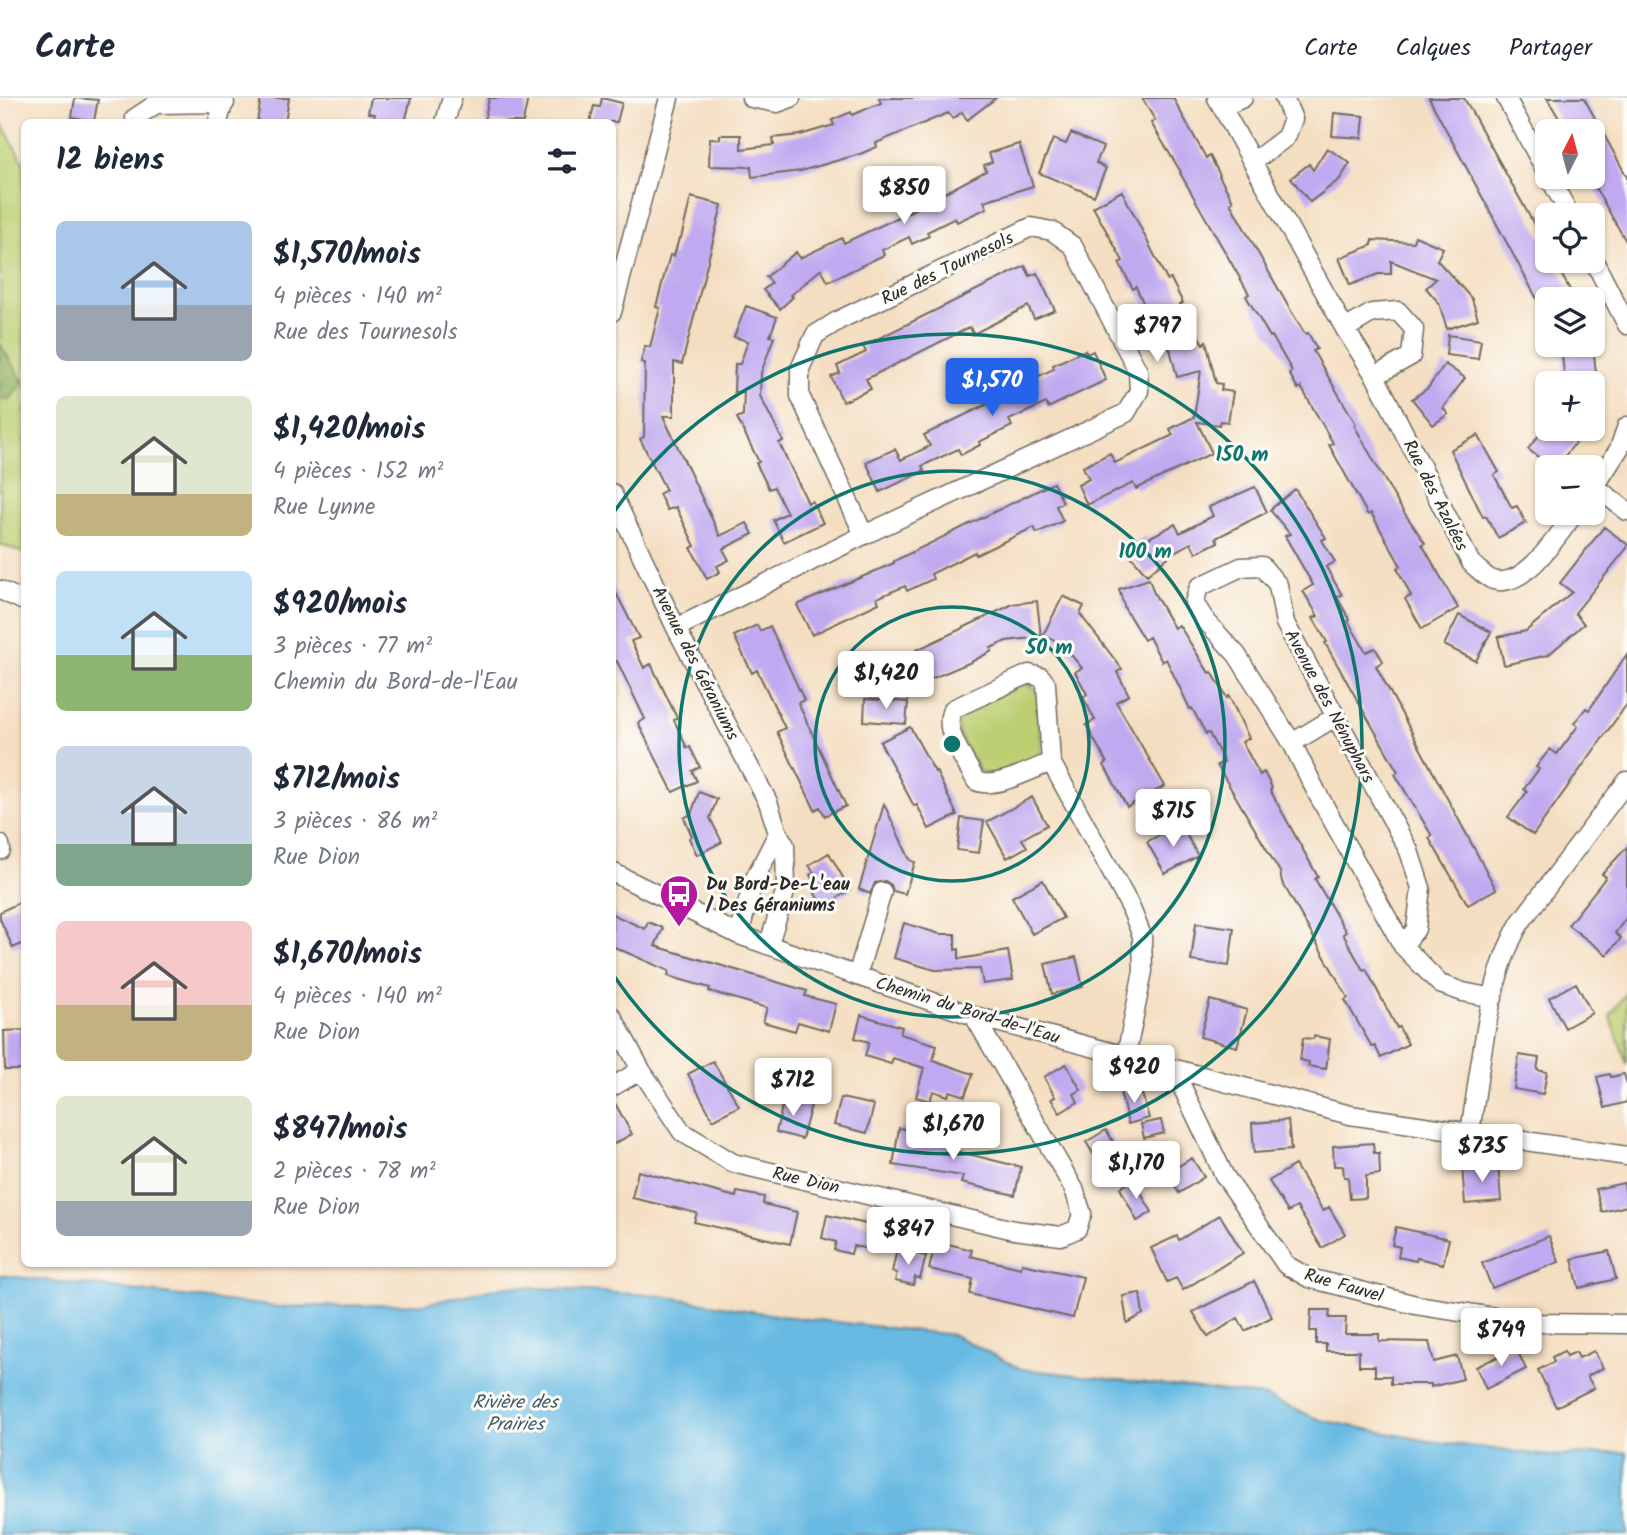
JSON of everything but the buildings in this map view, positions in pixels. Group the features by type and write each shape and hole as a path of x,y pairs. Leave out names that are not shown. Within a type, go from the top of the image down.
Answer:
{"street":[{"path":"446,119 452,98"},
{"path":"616,297 669,98"},
{"path":"751,98 778,103 791,98"},
{"name":"Rue des Azalées","path":"1243,98 1219,103 1345,329 1375,376 1471,563 1493,580 1513,580 1531,568 1565,525"},
{"path":"1253,162 1286,137 1293,120 1284,98"},
{"path":"1506,98 1535,151"},
{"path":"135,119 156,104 225,101 219,119"},
{"name":"Rue des Tournesols","path":"676,628 864,534 1126,413 1139,391 1138,370 1073,246 1052,231 1031,227 839,320 815,335 800,369 800,396 864,534"},
{"path":"1600,273 1627,325"},
{"path":"1345,329 1372,313 1398,311 1415,329 1411,356 1375,376"},
{"path":"1605,472 1619,450 1627,426"},
{"path":"1605,496 1627,511"},
{"name":"Avenue des Géraniums","path":"616,501 676,628 768,802 785,845 786,889 767,945"},
{"name":"Avenue des Nénuphars","path":"1403,946 1416,929 1421,888 1409,851 1285,623 1278,585 1262,566 1241,567 1199,587 1194,603 1206,621 1237,655 1292,743 1403,946 1440,984 1493,998"},
{"path":"0,590 21,599"},
{"path":"1052,762 994,783 983,784 976,781 948,727 948,716 953,709 1029,674 1041,677 1046,684 1052,762 1130,906 1142,936 1143,971 1126,1056"},
{"path":"1292,743 1335,717"},
{"path":"1470,1131 1493,998 1507,946 1520,923 1627,781"},
{"path":"739,935 753,882 778,833"},
{"path":"0,844 1,850"},
{"name":"Chemin du Bord-de-l'Eau","path":"616,874 739,935 974,1016 1350,1115 1627,1156"},
{"path":"858,976 882,892"},
{"name":"Rue Dion","path":"616,1023 641,1070 682,1132 733,1163 1014,1230 1061,1236 1077,1229 1082,1214 1074,1189 974,1016"},
{"path":"616,1085 641,1070"},
{"name":"Rue Fauvel","path":"1174,1070 1224,1175 1286,1265 1309,1278 1416,1305 1532,1323 1627,1324"}],"green space":[{"path":"0,120 21,158 21,552 0,544"},
{"path":"0,344 21,379 21,385 10,399 0,398"},
{"path":"1023,684 1038,692 1042,757 995,774 980,772 960,735 958,720 961,713"},
{"path":"1627,992 1627,1064 1610,1016"}],"water":[{"name":"Rivière des Prairies","path":"0,1275 278,1307 424,1304 507,1286 663,1296 781,1316 954,1335 1021,1369 1263,1396 1320,1420 1429,1441 1550,1456 1627,1452 1627,1535 0,1535"}],"place":[{"name":"Du Bord-De-L'eau / Des Géraniums","path":"679,928"}]}
